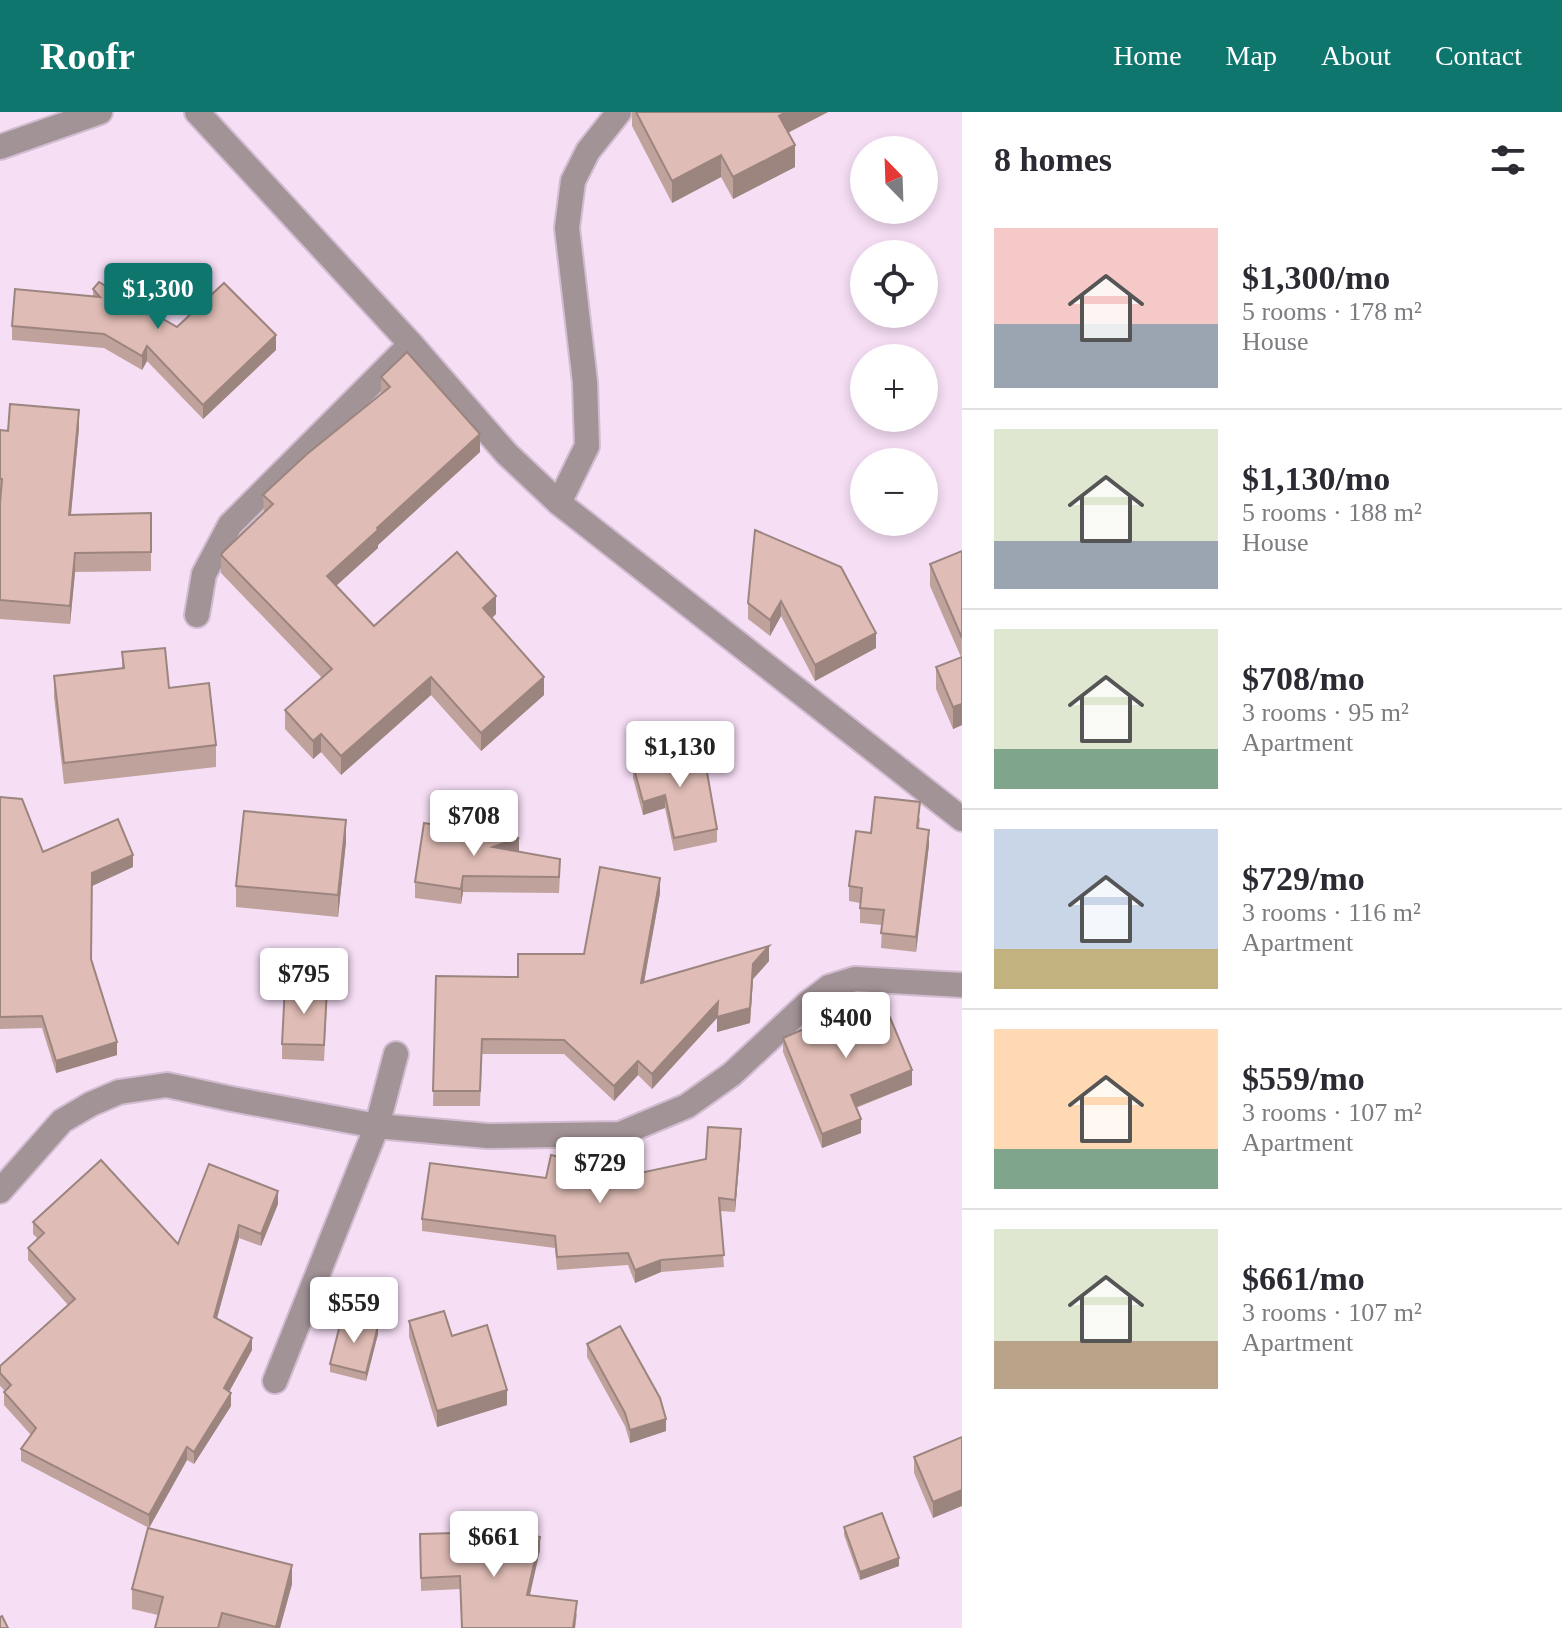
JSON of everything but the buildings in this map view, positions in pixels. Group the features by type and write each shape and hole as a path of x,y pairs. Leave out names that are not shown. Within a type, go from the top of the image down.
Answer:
{"street":[{"path":"0,147 100,112"},
{"path":"197,112 411,344 507,454 559,503 962,819"},
{"path":"559,503 587,446 585,382 567,228 573,181 588,151 619,112"},
{"path":"197,615 204,574 230,525 411,344"},
{"path":"0,1191 62,1121 119,1092 167,1085 377,1126 488,1136 620,1134 687,1106 732,1074 829,987 855,979 962,985"},
{"path":"275,1381 377,1126 396,1054"}]}
